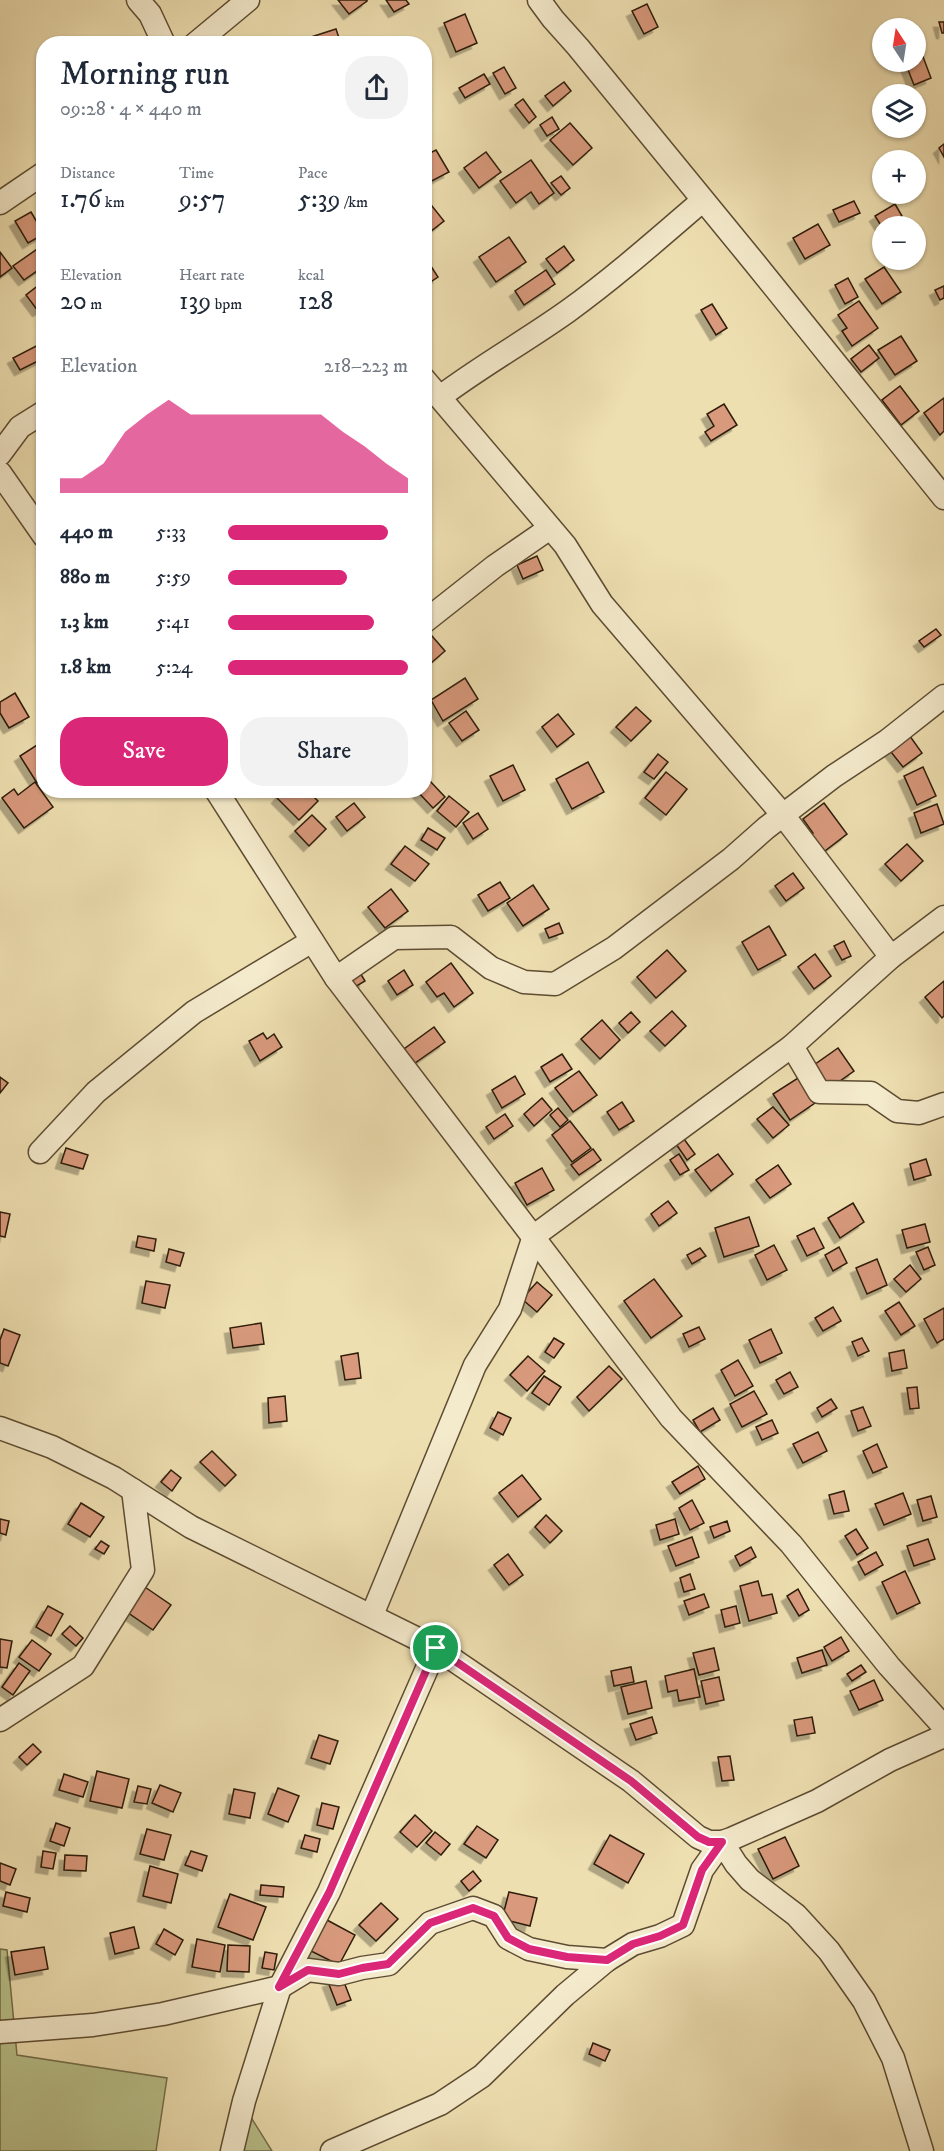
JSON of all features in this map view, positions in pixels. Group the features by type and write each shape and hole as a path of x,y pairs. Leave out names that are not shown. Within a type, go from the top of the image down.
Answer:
{"street":[{"path":"138,0 150,14 160,36"},
{"path":"205,36 248,0"},
{"path":"539,0 944,498"},
{"path":"0,203 36,178"},
{"path":"440,398 468,376 570,310 641,254 702,201"},
{"path":"432,388 564,545 602,604 783,815 891,957"},
{"path":"0,454 20,427 36,417"},
{"path":"0,473 36,525"},
{"path":"432,616 495,566 550,528"},
{"path":"336,978 394,938 451,937 491,968 524,982 555,984 623,941 731,859 834,776 886,741 944,696"},
{"path":"221,798 336,978 671,1418 791,1544 889,1666 944,1727"},
{"path":"372,1615 475,1365 510,1309 534,1236 792,1046 891,957 944,917"},
{"path":"40,1152 96,1092 194,1012 312,941"},
{"path":"792,1046 819,1092 871,1093 897,1111 919,1113 944,1104"},
{"path":"0,1428 52,1447 114,1478 191,1527 436,1648 631,1781 698,1837 709,1842 722,1842 817,1801 890,1760 944,1736"},
{"path":"0,1720 83,1666 143,1570 133,1490"},
{"path":"232,2151 244,2101 279,1987 329,1893 436,1648"},
{"path":"332,2151 440,2104 483,2076 557,2002 607,1960 633,1944 660,1936 683,1925 702,1870 722,1842"},
{"path":"722,1842 750,1880 796,1916 829,1952 864,2001 893,2058 922,2151"},
{"path":"0,2032 93,2025 163,2014 279,1987 308,1970 339,1974 388,1964 430,1923 473,1908 494,1916 508,1938 529,1949 567,1957 607,1960"}],"green space":[{"path":"0,1949 7,1950 17,2055 167,2078 156,2151 0,2151"},
{"path":"247,2111 272,2151 238,2151"}],"building":[{"path":"338,0 367,0 367,1 349,14"},
{"path":"386,0 406,0 409,4 394,12"},
{"path":"647,4 658,27 644,34 632,11"},
{"path":"465,14 477,43 456,52 444,23"},
{"path":"939,22 944,22 944,33 942,33"},
{"path":"336,29 338,36 314,36"},
{"path":"926,65 931,78 914,84 909,72 926,72"},
{"path":"504,67 516,88 505,94 493,73"},
{"path":"484,74 490,84 465,98 459,88"},
{"path":"564,82 571,91 553,106 545,96"},
{"path":"523,99 536,117 529,123 515,105"},
{"path":"552,117 559,129 547,136 540,125"},
{"path":"570,123 592,148 573,165 550,140"},
{"path":"944,144 944,157 939,148"},
{"path":"436,150 449,172 432,181 432,152"},
{"path":"486,152 501,172 479,188 464,168"},
{"path":"531,160 554,193 539,204 531,192 516,203 500,181"},
{"path":"561,176 570,188 561,195 551,183"},
{"path":"854,201 860,213 839,222 833,210"},
{"path":"895,204 902,216 875,216"},
{"path":"432,206 444,221 432,230"},
{"path":"31,212 36,220 36,238 28,243 15,221"},
{"path":"818,224 830,245 805,259 793,238"},
{"path":"509,237 526,262 496,282 479,257"},
{"path":"564,246 574,260 557,273 546,259"},
{"path":"36,250 36,272 24,280 13,266"},
{"path":"0,252 12,268 0,277"},
{"path":"432,268 438,277 432,281"},
{"path":"546,270 555,284 524,305 515,291"},
{"path":"879,270 886,270 901,292 882,304 865,279"},
{"path":"848,278 858,297 845,304 835,285"},
{"path":"944,286 944,298 940,300 935,290"},
{"path":"36,287 36,308 26,295"},
{"path":"859,301 878,328 852,346 842,331 847,328 838,315"},
{"path":"712,304 727,328 716,335 701,310"},
{"path":"901,336 917,361 895,375 878,350"},
{"path":"869,345 879,358 861,372 851,359"},
{"path":"36,346 36,362 20,370 13,358"},
{"path":"900,386 919,411 901,425 882,400"},
{"path":"944,398 944,431 940,435 924,413"},
{"path":"724,404 737,425 711,441 705,432 714,426 707,414"},
{"path":"537,556 543,570 523,579 517,565"},
{"path":"936,629 941,635 924,647 919,641"},
{"path":"432,636 445,651 432,662"},
{"path":"465,678 478,699 443,721 432,699"},
{"path":"15,693 29,717 9,728 0,713 0,702"},
{"path":"636,707 651,721 631,741 616,727"},
{"path":"466,711 479,730 462,741 449,723"},
{"path":"558,714 574,734 557,747 542,727"},
{"path":"907,732 922,753 903,767 887,747"},
{"path":"36,746 36,781 20,756"},
{"path":"658,754 668,762 654,779 644,772"},
{"path":"588,762 604,792 572,809 556,779"},
{"path":"513,765 525,790 503,801 490,776"},
{"path":"923,767 936,796 917,805 904,776"},
{"path":"666,772 687,789 666,815 645,798"},
{"path":"35,782 36,798 47,798 53,807 24,828 2,798 14,789 18,795"},
{"path":"432,783 445,797 433,808 424,798 432,798"},
{"path":"449,796 469,812 456,827 437,811"},
{"path":"277,798 315,798 318,801 299,820"},
{"path":"354,803 365,817 347,831 336,817"},
{"path":"824,803 847,834 821,854 808,837 813,833 803,819"},
{"path":"937,804 944,824 921,833 914,813"},
{"path":"478,813 488,829 473,839 463,823"},
{"path":"312,815 326,829 309,846 295,831"},
{"path":"428,828 445,838 437,850 421,840"},
{"path":"907,844 923,861 901,881 885,864"},
{"path":"405,846 429,864 415,881 391,864"},
{"path":"793,873 804,888 786,901 775,886"},
{"path":"500,882 510,898 488,911 478,895"},
{"path":"533,885 549,909 523,926 507,903"},
{"path":"391,889 408,911 385,928 368,907"},
{"path":"559,923 563,933 549,938 545,929"},
{"path":"769,926 786,955 758,970 742,942"},
{"path":"844,941 851,956 842,960 834,946"},
{"path":"667,950 686,971 656,998 637,977"},
{"path":"815,954 831,976 814,989 798,967"},
{"path":"451,963 473,993 454,1007 444,993 437,997 426,982"},
{"path":"404,970 413,985 397,995 388,981"},
{"path":"359,971 365,981 355,987 349,978"},
{"path":"944,981 944,1016 942,1018 925,997"},
{"path":"672,1011 686,1026 665,1046 650,1031"},
{"path":"631,1012 640,1022 628,1033 619,1023"},
{"path":"602,1020 620,1040 600,1059 581,1039"},
{"path":"434,1027 445,1042 415,1063 404,1049"},
{"path":"263,1033 267,1039 274,1034 282,1047 260,1061 249,1041"},
{"path":"838,1048 854,1071 830,1088 814,1065"},
{"path":"562,1054 572,1069 550,1082 541,1067"},
{"path":"579,1071 597,1095 573,1112 555,1088"},
{"path":"515,1076 525,1094 502,1108 492,1090"},
{"path":"0,1077 8,1083 0,1093"},
{"path":"798,1078 815,1103 790,1120 773,1094"},
{"path":"542,1098 552,1110 534,1126 524,1114"},
{"path":"622,1102 634,1121 619,1130 607,1112"},
{"path":"773,1107 789,1125 773,1138 757,1119"},
{"path":"558,1108 568,1120 560,1127 550,1115"},
{"path":"505,1114 513,1126 494,1139 486,1127"},
{"path":"570,1121 591,1148 572,1162 552,1135"},
{"path":"684,1139 695,1154 687,1160 676,1144"},
{"path":"66,1148 88,1155 83,1169 61,1163"},
{"path":"593,1149 601,1160 579,1175 571,1165"},
{"path":"679,1154 689,1170 680,1175 670,1160"},
{"path":"718,1154 733,1174 711,1191 695,1170"},
{"path":"926,1159 931,1175 914,1180 910,1164"},
{"path":"778,1165 791,1184 770,1198 756,1180"},
{"path":"542,1168 554,1190 527,1205 515,1183"},
{"path":"668,1201 677,1213 659,1226 651,1214"},
{"path":"853,1203 864,1222 840,1238 828,1218"},
{"path":"0,1212 10,1214 5,1237 0,1236"},
{"path":"749,1217 759,1246 724,1257 715,1228"},
{"path":"925,1224 930,1242 907,1248 902,1230"},
{"path":"814,1228 824,1248 807,1256 797,1236"},
{"path":"138,1236 156,1239 154,1251 136,1247"},
{"path":"774,1245 787,1270 767,1280 755,1255"},
{"path":"839,1247 847,1263 833,1271 825,1255"},
{"path":"928,1247 935,1265 924,1270 916,1252"},
{"path":"700,1248 706,1256 692,1264 687,1255"},
{"path":"169,1249 184,1253 180,1266 166,1262"},
{"path":"877,1259 887,1285 867,1294 856,1268"},
{"path":"910,1265 921,1279 906,1292 894,1279"},
{"path":"654,1279 682,1316 651,1338 624,1301"},
{"path":"146,1281 170,1285 165,1308 142,1303"},
{"path":"537,1282 552,1295 537,1312 522,1299"},
{"path":"899,1302 915,1326 901,1335 885,1311"},
{"path":"833,1307 841,1321 823,1331 815,1318"},
{"path":"944,1308 944,1339 937,1343 924,1319"},
{"path":"261,1323 264,1344 233,1348 230,1328"},
{"path":"699,1327 705,1339 689,1347 683,1334"},
{"path":"4,1329 20,1335 8,1366 0,1363 0,1340"},
{"path":"771,1329 782,1353 760,1363 749,1340"},
{"path":"554,1338 564,1344 554,1358 545,1352"},
{"path":"862,1338 869,1351 858,1356 852,1342"},
{"path":"904,1350 907,1368 892,1371 889,1353"},
{"path":"358,1353 361,1378 345,1380 341,1356"},
{"path":"528,1356 545,1371 527,1391 510,1375"},
{"path":"738,1360 753,1386 735,1396 721,1370"},
{"path":"609,1366 622,1379 589,1411 577,1397"},
{"path":"790,1372 798,1387 784,1394 776,1380"},
{"path":"544,1376 561,1387 549,1405 532,1393"},
{"path":"917,1387 919,1408 910,1409 907,1388"},
{"path":"754,1391 767,1414 742,1427 730,1404"},
{"path":"285,1396 287,1421 269,1423 268,1398"},
{"path":"831,1399 837,1408 822,1417 817,1408"},
{"path":"863,1407 871,1426 858,1431 851,1411"},
{"path":"713,1408 720,1420 700,1432 693,1420"},
{"path":"498,1412 511,1418 503,1435 490,1428"},
{"path":"772,1420 778,1433 762,1440 756,1427"},
{"path":"818,1432 827,1451 803,1463 793,1444"},
{"path":"877,1444 887,1467 873,1473 863,1451"},
{"path":"212,1451 236,1475 225,1486 200,1462"},
{"path":"698,1466 705,1479 680,1494 672,1482"},
{"path":"171,1470 181,1478 172,1491 161,1482"},
{"path":"522,1475 541,1499 518,1517 499,1493"},
{"path":"844,1491 849,1511 834,1514 829,1495"},
{"path":"903,1493 911,1514 884,1525 875,1504"},
{"path":"931,1496 937,1517 923,1521 917,1500"},
{"path":"692,1500 704,1523 690,1530 679,1508"},
{"path":"81,1503 104,1517 90,1537 68,1524"},
{"path":"546,1515 562,1531 550,1543 535,1527"},
{"path":"0,1519 9,1521 6,1535 0,1533"},
{"path":"675,1519 679,1534 660,1540 656,1525"},
{"path":"727,1521 730,1531 714,1538 710,1527"},
{"path":"856,1529 868,1548 857,1555 845,1536"},
{"path":"692,1537 699,1557 676,1566 668,1546"},
{"path":"928,1539 935,1559 914,1566 907,1546"},
{"path":"101,1541 109,1546 104,1554 95,1549"},
{"path":"751,1547 756,1557 740,1566 735,1556"},
{"path":"876,1552 883,1565 865,1575 858,1562"},
{"path":"508,1554 523,1575 509,1585 494,1565"},
{"path":"905,1571 920,1603 897,1614 882,1582"},
{"path":"690,1574 695,1589 684,1592 680,1578"},
{"path":"758,1581 762,1596 772,1594 777,1613 749,1621 740,1586"},
{"path":"142,1585 171,1605 153,1630 124,1610"},
{"path":"798,1589 809,1610 799,1616 787,1596"},
{"path":"704,1594 709,1607 689,1615 684,1601"},
{"path":"48,1606 63,1614 51,1636 36,1627"},
{"path":"736,1606 740,1623 725,1627 721,1610"},
{"path":"70,1626 83,1638 76,1646 62,1634"},
{"path":"841,1637 849,1651 832,1661 824,1647"},
{"path":"0,1639 12,1641 7,1668 0,1667"},
{"path":"32,1640 51,1654 39,1671 19,1657"},
{"path":"714,1648 719,1670 699,1675 693,1653"},
{"path":"822,1650 827,1665 802,1673 797,1658"},
{"path":"19,1663 30,1671 13,1695 2,1687"},
{"path":"861,1665 866,1672 852,1681 847,1674"},
{"path":"631,1667 634,1682 614,1686 611,1671"},
{"path":"694,1669 700,1697 679,1701 677,1690 668,1692 665,1676"},
{"path":"719,1677 724,1700 706,1704 701,1681"},
{"path":"874,1680 883,1700 859,1710 850,1691"},
{"path":"646,1681 652,1708 628,1714 621,1687"},
{"path":"652,1717 657,1733 636,1740 630,1724"},
{"path":"812,1717 815,1733 797,1736 794,1720"},
{"path":"319,1735 338,1741 330,1764 311,1758"},
{"path":"33,1744 41,1752 27,1765 19,1757"},
{"path":"730,1756 734,1780 722,1781 718,1757"},
{"path":"97,1771 129,1779 122,1808 90,1801"},
{"path":"64,1774 88,1782 83,1797 59,1790"},
{"path":"160,1785 181,1793 173,1812 152,1803"},
{"path":"138,1786 151,1789 147,1804 134,1802"},
{"path":"278,1788 299,1796 288,1822 268,1814"},
{"path":"234,1789 255,1793 250,1818 229,1814"},
{"path":"322,1803 339,1807 333,1829 317,1825"},
{"path":"415,1815 432,1831 417,1847 400,1832"},
{"path":"56,1823 70,1828 64,1846 50,1841"},
{"path":"477,1826 498,1840 486,1858 464,1844"},
{"path":"147,1829 171,1835 164,1860 140,1854"},
{"path":"435,1832 450,1844 441,1855 426,1843"},
{"path":"305,1835 320,1839 317,1852 301,1848"},
{"path":"610,1835 644,1854 628,1883 594,1864"},
{"path":"785,1837 799,1866 773,1879 758,1849"},
{"path":"43,1851 56,1853 53,1869 41,1867"},
{"path":"191,1851 207,1856 202,1871 185,1865"},
{"path":"65,1855 87,1856 86,1871 64,1870"},
{"path":"0,1863 16,1869 10,1885 0,1881"},
{"path":"150,1866 178,1874 171,1903 143,1896"},
{"path":"473,1871 481,1881 469,1891 461,1881"},
{"path":"261,1885 284,1887 283,1897 260,1895"},
{"path":"6,1892 30,1898 27,1912 3,1906"},
{"path":"509,1892 537,1898 530,1926 502,1919"},
{"path":"230,1894 266,1907 253,1940 218,1927"},
{"path":"381,1903 398,1919 376,1941 359,1925"},
{"path":"327,1920 355,1935 339,1965 311,1951"},
{"path":"134,1927 139,1948 115,1954 110,1933"},
{"path":"164,1929 183,1940 175,1955 156,1944"},
{"path":"197,1939 225,1945 220,1972 192,1967"},
{"path":"228,1945 250,1946 249,1972 227,1971"},
{"path":"44,1947 48,1969 15,1975 11,1952"},
{"path":"265,1952 277,1954 274,1970 262,1968"},
{"path":"342,1977 351,2000 337,2005 328,1982"},
{"path":"593,2043 610,2050 605,2061 589,2054"}],"route":[{"path":"436,1648 631,1781 698,1837 709,1842 722,1842 702,1870 683,1925 660,1936 633,1944 607,1960 567,1957 529,1949 508,1938 494,1916 473,1908 430,1923 388,1964 339,1974 308,1970 279,1987 329,1893 436,1648"}]}
